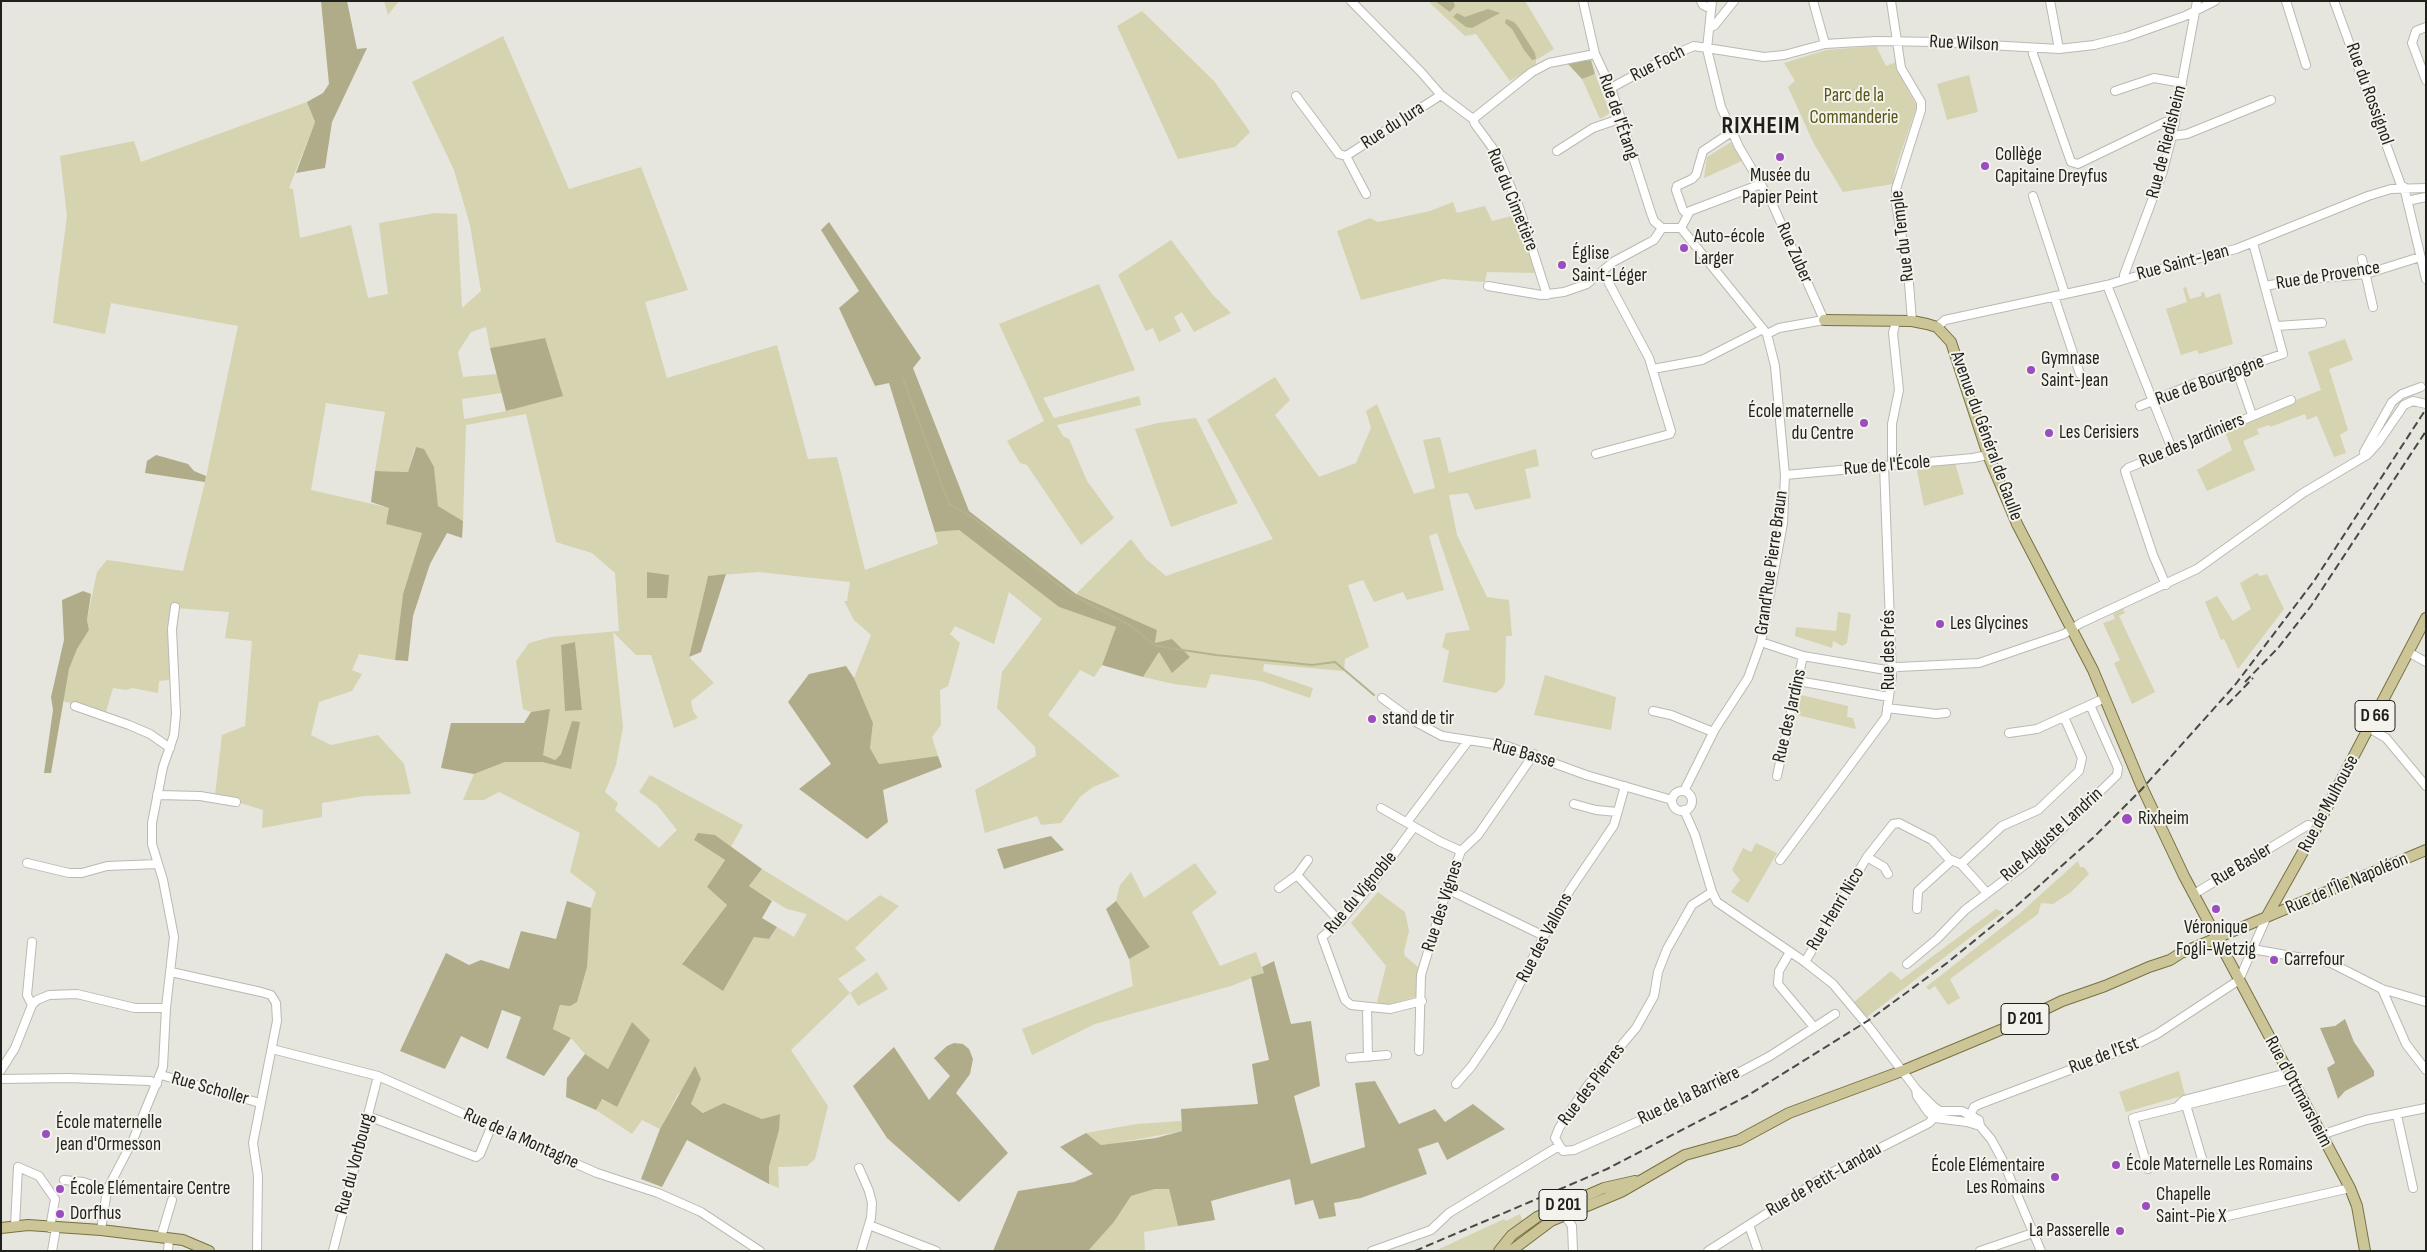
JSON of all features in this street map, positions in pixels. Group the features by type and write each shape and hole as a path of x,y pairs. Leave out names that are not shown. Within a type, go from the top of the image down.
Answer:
{"main road":[{"path":"1824,320 1912,321 1937,327"},
{"name":"Avenue du Général de Gaulle","path":"1937,327 1955,349 1988,455 2016,524 2082,649 2088,672 2103,699 2216,938"},
{"name":"Rue de Mulhouse","path":"2267,916 2426,618"},
{"name":"Rue de l'Île Napoléon","path":"2267,916 2426,850"},
{"path":"2286,883 2287,896 2291,901 2301,903"},
{"name":"D 201","path":"1511,1251 1536,1230 1564,1214 1620,1192 1638,1180 1688,1154 1739,1140 1789,1113 1836,1096 1861,1084 1872,1083 1902,1071 2010,1026 2062,1001 2105,986 2149,967 2167,956 2181,953 2267,916"},
{"name":"Rue d'Ottmarsheim","path":"2216,938 2350,1188 2357,1206 2365,1251"},
{"name":"D 201","path":"1500,1251 1512,1235 1537,1217 1604,1188 1638,1180"},
{"path":"1,1228 15,1226 101,1230 165,1237 183,1240 209,1251"}],"street":[{"name":"Rue du Cimetière","path":"1351,1 1421,72 1440,95 1474,119 1474,124 1497,154 1519,207 1547,295"},
{"name":"Rue de l'Étang","path":"1583,1 1595,54 1611,88 1619,119 1650,213 1654,221 1662,228"},
{"path":"1701,1 1703,5 1711,5"},
{"path":"1710,27 1714,26 1734,1"},
{"path":"1813,1 1825,44"},
{"name":"Rue du Temple","path":"1890,1 1901,68 1921,102 1921,110 1896,189 1896,204 1908,271 1912,321"},
{"path":"2050,1 2059,49"},
{"name":"Rue de Riedisheim","path":"2124,280 2124,275 2163,172 2175,122 2197,1"},
{"name":"Rue Wilson","path":"1707,49 1764,57 1784,55 1825,44 1896,41 2059,49 2112,41 2196,11 2215,1"},
{"path":"2286,1 2306,64"},
{"name":"Rue du Rossignol","path":"2334,1 2403,188 2426,279"},
{"name":"Rue Zuber","path":"1711,5 1707,49 1717,96 1739,147 1772,203 1824,320"},
{"path":"2426,27 2416,31 2412,36 2412,43 2426,80"},
{"name":"Rue Foch","path":"1611,88 1689,48 1694,46 1707,49"},
{"path":"2033,48 2032,54 2071,162 2078,164 2165,122 2175,122"},
{"path":"1474,119 1513,87 1549,63 1595,54"},
{"path":"2115,91 2154,78 2182,83"},
{"name":"Rue du Jura","path":"1346,156 1440,95"},
{"name":"Rue du Jura","path":"1296,96 1339,154 1346,156 1366,194"},
{"path":"2172,136 2187,134 2271,100"},
{"path":"1557,152 1593,128 1619,119"},
{"path":"1687,214 1683,210 1676,190 1677,186 1696,175 1702,151 1733,131"},
{"path":"1488,286 1547,295 1587,284 1614,262 1654,240 1662,228 1681,228 1687,214 1761,184"},
{"name":"Rue Saint-Jean","path":"1937,327 1945,320 2107,285 2253,243 2368,196 2403,188 2426,188"},
{"path":"2033,196 2065,294"},
{"path":"2407,201 2426,197"},
{"name":"Grand'Rue Pierre Braun","path":"1681,228 1765,332 1775,366 1785,474 1783,523 1761,642 1748,678 1714,732 1684,792"},
{"path":"2253,243 2277,326 2322,323"},
{"name":"Rue de Provence","path":"2265,286 2305,279 2366,274 2420,257"},
{"path":"2362,259 2373,307"},
{"path":"1596,454 1670,434 1653,369 1643,343 1603,272"},
{"path":"2107,285 2172,449"},
{"path":"2054,296 2080,374"},
{"path":"1653,369 1702,360 1765,332 1824,320"},
{"name":"Rue des Prés","path":"1780,860 1883,722 1887,708 1892,669 1888,465 1899,381 1893,334 1896,321"},
{"name":"Rue de Bourgogne","path":"2140,406 2196,383 2280,356 2284,350 2277,326"},
{"path":"2237,371 2252,415"},
{"path":"2356,461 2371,443 2392,402 2402,394 2421,388"},
{"name":"Rue des Jardiniers","path":"2166,586 2124,476 2128,468 2291,400"},
{"path":"1761,642 1803,656 1886,670 1979,662 2072,629 2166,586 2197,569 2303,493 2356,461 2375,446 2404,404 2413,401 2425,404"},
{"name":"Rue de l'École","path":"1785,474 1973,458 1988,455"},
{"path":"101,1230 108,1190 133,1140 161,1075 174,938 152,844 152,823 176,714 172,638 175,607"},
{"path":"2408,652 2426,662"},
{"name":"Rue des Jardins","path":"1777,776 1803,656"},
{"path":"1798,681 1889,697"},
{"name":"Rue Basse","path":"1382,698 1412,720 1442,736 1507,746 1534,754 1586,775 1672,800"},
{"path":"2009,733 2030,732 2103,699"},
{"name":"Rue Auguste Landrin","path":"1907,964 1987,892 2027,863 2117,775 2118,768 2090,705"},
{"path":"75,706 92,710 136,728 170,748"},
{"path":"1887,708 1936,714 1946,713"},
{"path":"1653,711 1670,715 1714,732"},
{"path":"1987,892 1961,864 2002,826 2038,810 2079,770 2082,758 2064,717"},
{"path":"2369,728 2386,738 2426,786"},
{"path":"1407,822 1468,741"},
{"name":"Rue des Vignes","path":"1419,1052 1422,1001 1421,975 1447,889 1461,851 1478,835 1534,754"},
{"name":"Rue des Vallons","path":"1456,1084 1471,1067 1498,1027 1544,936 1570,890 1614,825 1625,786"},
{"path":"1678,792 1684,792 1690,795 1692,801 1689,807 1684,810 1676,808 1672,800 1678,792"},
{"path":"157,794 200,796 236,802"},
{"path":"1574,804 1596,810 1617,812"},
{"path":"1381,808 1461,851"},
{"path":"1684,810 1695,835 1712,892 1717,902 1805,962 1833,984 1870,1027 1916,1089 1938,1114 1962,1111 1969,1118 1979,1120 1980,1126 1991,1139 2002,1159 2041,1251"},
{"name":"Rue Henri Nico","path":"1805,962 1867,857 1889,827 1897,823 1928,838 1951,861 1961,864"},
{"name":"Rue Basler","path":"2194,894 2308,825 2316,827"},
{"name":"Rue du Vignoble","path":"1414,827 1374,881 1340,922 1322,937 1345,1000 1351,1005 1390,1009 1422,1001"},
{"name":"Rue Henri Nico","path":"1867,857 1884,867 1888,874"},
{"path":"1279,888 1297,875 1308,860"},
{"path":"1917,910 1918,891 1951,861"},
{"path":"27,863 69,873 82,873 107,866 158,864"},
{"path":"1297,875 1340,922"},
{"path":"1447,889 1544,936"},
{"name":"Rue des Pierres","path":"1372,1251 1431,1230 1449,1213 1559,1146 1555,1138 1559,1128 1588,1085 1636,1028 1649,1006 1654,996 1658,972 1667,949 1692,905 1712,892"},
{"path":"2239,980 2267,916"},
{"path":"32,942 27,995 32,1006"},
{"path":"2252,949 2320,959 2367,979 2382,989 2426,1002"},
{"path":"1790,952 1779,971 1778,984 1814,1026"},
{"path":"171,972 271,995 276,1003 277,1021 253,1142 258,1176 257,1251"},
{"name":"Rue de l'Est","path":"1969,1118 1974,1107 1980,1104 2133,1046 2158,1034 2239,980"},
{"path":"2382,989 2406,1044 2426,1070"},
{"path":"1,1070 15,1048 32,1006 37,1000 61,993 77,994 135,1008 166,1008"},
{"path":"1367,1008 1368,1057"},
{"name":"Rue de la Barrière","path":"1559,1146 1567,1152 1574,1150 1648,1118 1770,1056 1835,1014"},
{"name":"Rue de la Montagne","path":"272,1049 378,1076 597,1173 658,1193 701,1212 760,1251"},
{"path":"1350,1058 1387,1055"},
{"name":"Rue Scholler","path":"161,1075 260,1103"},
{"name":"Rue du Vorbourg","path":"333,1251 378,1076"},
{"path":"2148,1168 2133,1118 2289,1076"},
{"path":"2177,1107 2184,1100 2289,1076"},
{"path":"1,1079 77,1078 150,1081 157,1084"},
{"path":"2186,1105 2203,1162"},
{"path":"2322,1135 2366,1120 2426,1108"},
{"name":"Rue de Petit-Landau","path":"1709,1250 1827,1175 1929,1123 1938,1114"},
{"path":"2397,1115 2413,1188"},
{"path":"368,1116 476,1156 480,1154 492,1125"},
{"path":"15,1226 18,1167 39,1176 55,1199 52,1251"},
{"path":"859,1168 871,1198 869,1225 861,1251"},
{"path":"64,1180 82,1182 108,1190"},
{"path":"2219,1218 2350,1188"},
{"path":"168,1251 165,1237 172,1200"},
{"path":"1564,1214 1572,1226 1573,1251"},
{"path":"869,1225 936,1251"},
{"path":"1749,1225 1758,1251"},
{"path":"1980,1251 2033,1233"}],"green space":[{"path":"384,1 399,1 388,15"},
{"path":"1428,1 1525,1 1554,49 1536,60 1536,65 1510,81 1476,34 1465,36"},
{"path":"1142,11 1214,81 1250,132 1235,147 1178,159 1117,26"},
{"path":"503,36 569,189 641,167 688,290 645,302 667,378 777,345 808,459 837,457 865,570 938,544 935,532 959,530 1059,607 1116,627 1102,665 1094,677 1080,670 1048,715 1120,776 1093,787 1080,797 1061,823 1041,825 1037,816 985,833 975,790 1036,756 1035,747 997,708 1002,672 1042,619 1009,592 994,644 955,626 950,634 960,643 948,686 940,690 941,725 932,737 938,756 879,764 870,748 873,723 854,678 871,635 854,620 844,601 847,601 850,582 759,572 708,576 689,657 714,683 691,701 693,711 698,718 674,728 651,655 636,655 613,632 623,727 616,765 605,792 618,803 615,810 659,848 677,830 657,805 639,792 650,775 743,825 731,847 715,835 694,840 725,860 707,887 727,905 682,963 754,936 769,939 777,927 794,937 807,914 787,909 749,886 762,869 847,921 880,895 899,906 855,948 866,960 838,979 850,993 791,1050 828,1106 815,1159 807,1166 778,1167 779,1188 769,1184 769,1167 779,1130 779,1114 762,1119 724,1103 704,1113 691,1104 701,1079 678,1094 660,1129 642,1120 632,1134 596,1110 601,1099 617,1107 632,1022 608,1069 585,1054 571,1038 553,1029 596,892 570,872 580,833 499,792 484,800 463,800 474,774 505,762 542,762 571,768 572,721 561,754 555,760 542,755 550,710 531,712 523,709 516,661 529,643 551,637 619,631 615,573 592,553 556,542 526,414 466,425 463,521 438,506 434,467 415,447 408,472 375,471 385,412 326,403 311,490 390,508 387,524 422,533 403,594 395,660 359,654 352,670 362,674 352,691 319,702 311,735 331,745 378,735 404,764 411,794 364,796 322,803 322,817 262,828 263,810 215,795 222,735 245,726 252,641 225,638 229,612 176,608 169,680 159,681 158,693 132,688 126,690 113,688 106,712 62,701 69,669 77,649 89,630 87,620 97,572 107,560 183,571 205,482 238,326 111,303 105,334 53,323 67,216 60,156 134,141 141,162 307,102 315,122 289,188 293,189 300,238 351,225 368,298 388,294 379,223 435,213 457,214 462,308 481,291 470,225 454,170 412,82","holes":["486,327 490,348 545,338 512,410 464,419 462,399 502,393 497,374 463,377 458,352 471,332","575,642 582,710 565,711 561,645"]},
{"name":"Parc de la Commanderie","path":"1876,46 1886,66 1896,62 1896,68 1917,106 1896,167 1893,184 1843,192 1814,144 1788,87 1795,81 1784,63 1826,50"},
{"path":"1595,74 1610,113 1600,119 1582,79"},
{"path":"1969,75 1978,112 1947,120 1937,84"},
{"path":"1731,142 1742,161 1704,178 1707,157"},
{"path":"1453,202 1457,213 1485,206 1492,221 1519,214 1525,240 1528,242 1537,273 1487,272 1485,282 1443,279 1361,300 1337,231 1370,218 1378,222 1430,211"},
{"path":"1171,240 1212,294 1231,313 1194,332 1182,312 1174,317 1181,331 1159,342 1153,328 1146,331 1118,275"},
{"path":"1099,284 1135,370 1043,398 1054,418 1139,396 1141,405 1057,425 1063,436 1069,439 1087,481 1114,518 1081,545 1027,465 1020,463 1007,441 1044,421 999,324"},
{"path":"2186,287 2190,299 2201,296 2201,293 2204,292 2206,298 2220,293 2233,344 2199,354 2197,350 2181,355 2166,309 2187,302 2183,288"},
{"path":"2345,339 2353,360 2329,369 2348,430 2340,435 2346,453 2334,457 2317,416 2307,420 2305,414 2270,427 2269,425 2257,429 2259,434 2243,441 2255,470 2207,491 2197,470 2232,450 2224,429 2321,390 2308,352"},
{"path":"1275,377 1290,400 1275,415 1319,477 1356,463 1371,428 1366,411 1377,404 1414,494 1435,488 1423,440 1440,437 1449,473 1536,449 1539,466 1525,469 1531,498 1475,510 1468,493 1449,495 1457,535 1487,597 1509,600 1512,636 1506,636 1505,682 1503,687 1496,693 1443,682 1449,651 1442,647 1446,633 1470,630 1437,533 1429,536 1444,590 1407,600 1403,592 1374,602 1363,580 1348,585 1369,647 1345,659 1344,671 1264,664 1263,671 1313,688 1310,698 1260,681 1211,674 1206,688 1174,684 1143,677 1159,652 1155,643 1157,630 1076,594 1131,539 1146,559 1166,576 1273,539 1207,420"},
{"path":"1196,418 1238,503 1171,527 1135,429 1158,423"},
{"path":"1955,463 1964,494 1924,506 1916,466"},
{"path":"2257,573 2260,576 2267,574 2284,609 2238,669 2224,639 2221,640 2205,602 2217,596 2233,621 2251,609 2240,583"},
{"path":"2123,609 2125,613 2119,616 2155,692 2132,704 2114,663 2120,660 2103,623 2115,619 2113,614"},
{"path":"1838,612 1851,614 1847,643 1842,646 1833,641 1832,648 1795,636 1796,627 1836,631"},
{"path":"1545,675 1616,697 1611,730 1534,715"},
{"path":"1801,695 1848,706 1847,717 1853,718 1856,729 1793,714 1797,699 1800,699"},
{"path":"1756,843 1777,853 1748,903 1731,892 1740,880 1732,870 1743,848 1751,852"},
{"path":"2078,861 2080,867 2084,867 2089,874 2071,892 2053,904 2041,903 2038,914 1950,979 1960,998 1948,1005 1935,986 1929,990 1926,987 2019,914"},
{"path":"1195,863 1217,893 1192,912 1220,966 1256,952 1264,973 1231,986 1095,1024 1032,1055 1022,1029 1133,986 1129,959 1150,947 1116,901 1120,885 1131,872 1144,898"},
{"path":"1378,892 1405,912 1409,931 1404,951 1405,956 1418,967 1418,996 1382,1005 1377,1002 1386,966 1351,923"},
{"path":"1996,909 2003,912 1867,1017 1854,1002 1891,971 1901,980"},
{"path":"877,972 888,989 858,1006 850,993"},
{"path":"2179,1071 2185,1095 2126,1112 2119,1092"},
{"path":"1181,1121 1183,1131 1111,1144 1101,1145 1086,1133 1137,1124"},
{"path":"1155,1189 1169,1189 1178,1226 1144,1232 1145,1251 1088,1251 1114,1222 1131,1196"},
{"path":"1520,1214 1523,1222 1496,1251 1435,1251 1504,1219 1506,1221"}],"shaded area":[{"path":"321,1 347,1 357,49 367,48 332,122 325,168 296,173 315,122 307,102 323,93 329,84"},
{"path":"1435,1 1453,1 1455,6 1450,12"},
{"path":"1488,9 1500,13 1472,28 1466,27 1453,17 1457,13 1465,17"},
{"path":"1506,19 1514,22 1519,28 1535,53 1536,59 1532,60 1524,50 1512,29 1505,23"},
{"path":"1591,60 1595,74 1582,79 1567,63"},
{"path":"829,222 921,358 913,368 969,511 1076,594 1157,630 1155,643 1172,639 1190,657 1172,673 1159,652 1143,677 1102,665 1116,627 1059,607 959,530 935,532 889,383 875,386 839,308 859,291 821,230"},
{"path":"545,338 563,396 506,411 490,348"},
{"path":"416,447 424,449 434,467 438,506 463,521 462,538 447,533 430,564 413,616 408,661 395,660 403,594 422,533 386,524 389,508 371,502 375,471 408,472"},
{"path":"156,455 188,464 194,471 206,476 205,482 145,473 147,461"},
{"path":"647,572 669,575 667,598 647,598"},
{"path":"726,574 701,652 689,657 708,576"},
{"path":"83,591 91,594 87,620 89,630 77,649 69,669 51,773 44,773 53,710 51,697 64,640 62,600"},
{"path":"575,642 582,710 565,711 561,645"},
{"path":"846,666 854,678 873,723 870,748 879,764 938,756 942,767 883,790 888,822 867,839 799,789 831,764 788,702 809,674"},
{"path":"550,709 543,755 555,760 561,754 572,721 580,722 571,769 542,762 505,762 474,774 441,768 451,723 524,723 531,712"},
{"path":"698,833 715,835 762,869 749,886 772,901 762,918 777,927 769,939 754,937 723,991 682,964 727,905 707,887 725,860 694,840"},
{"path":"1051,836 1064,850 1004,869 997,849"},
{"path":"567,901 591,908 587,967 577,1002 570,1006 560,1005 553,1029 571,1038 544,1076 506,1058 521,1017 502,1010 488,1049 461,1036 445,1069 400,1051 446,953 469,965 481,960 509,969 521,931 556,939"},
{"path":"1116,901 1150,947 1129,959 1106,909"},
{"path":"1274,961 1291,1024 1311,1021 1320,1086 1294,1096 1311,1164 1365,1147 1355,1083 1375,1081 1399,1124 1435,1109 1445,1122 1473,1104 1505,1129 1447,1160 1438,1142 1418,1149 1427,1174 1361,1198 1334,1203 1336,1216 1319,1219 1313,1200 1295,1205 1290,1179 1211,1201 1215,1220 1178,1226 1169,1189 1155,1189 1131,1196 1114,1222 1088,1251 993,1251 1018,1191 1074,1182 1093,1174 1060,1147 1086,1133 1101,1145 1156,1138 1182,1131 1181,1109 1258,1104 1252,1064 1269,1060 1251,977 1264,973 1262,967"},
{"path":"2345,1019 2354,1042 2374,1071 2374,1076 2345,1091 2338,1099 2327,1068 2335,1063 2320,1028 2335,1026"},
{"path":"632,1022 650,1040 617,1107 602,1099 596,1110 566,1097 567,1078 585,1054 608,1069"},
{"path":"954,1043 963,1044 969,1049 973,1059 970,1074 956,1093 1008,1153 959,1202 887,1138 853,1086 894,1047 929,1100 950,1076 934,1058 947,1046"},
{"path":"695,1066 701,1079 691,1104 703,1113 724,1103 762,1119 780,1114 779,1130 769,1167 769,1184 687,1140 662,1187 641,1179 660,1129"}],"waterway":[{"path":"903,378 949,504 975,519 1069,593 1131,626 1156,646 1216,655 1312,665 1335,662 1374,695"}],"railway":[{"path":"1415,1251 1607,1169 1747,1096 1869,1020 1947,963 2012,910 2094,837 2141,790 2235,685 2314,581 2426,409"},
{"path":"2245,682 2278,648 2311,606 2426,431"},
{"path":"2227,705 2253,678"}],"place":[{"name":"Musée du Papier Peint","path":"1780,157"},
{"name":"Collège Capitaine Dreyfus","path":"1985,166"},
{"name":"Auto-école Larger","path":"1684,248"},
{"name":"Église Saint-Léger","path":"1562,265"},
{"name":"Gymnase Saint-Jean","path":"2031,370"},
{"name":"École maternelle du Centre","path":"1864,423"},
{"name":"Les Cerisiers","path":"2049,433"},
{"name":"Les Glycines","path":"1940,624"},
{"name":"stand de tir","path":"1372,719"},
{"name":"Rixheim","path":"2127,819"},
{"name":"Véronique Fogli-Wetzig","path":"2216,909"},
{"name":"Carrefour","path":"2274,960"},
{"name":"École maternelle Jean d'Ormesson","path":"46,1134"},
{"name":"École Maternelle Les Romains","path":"2116,1165"},
{"name":"École Elémentaire Les Romains","path":"2055,1177"},
{"name":"École Elémentaire Centre","path":"60,1189"},
{"name":"Chapelle Saint-Pie X","path":"2146,1206"},
{"name":"Dorfhus","path":"60,1214"},
{"name":"La Passerelle","path":"2120,1231"}],"district":[{"name":"RIXHEIM","path":"1761,127"}]}
